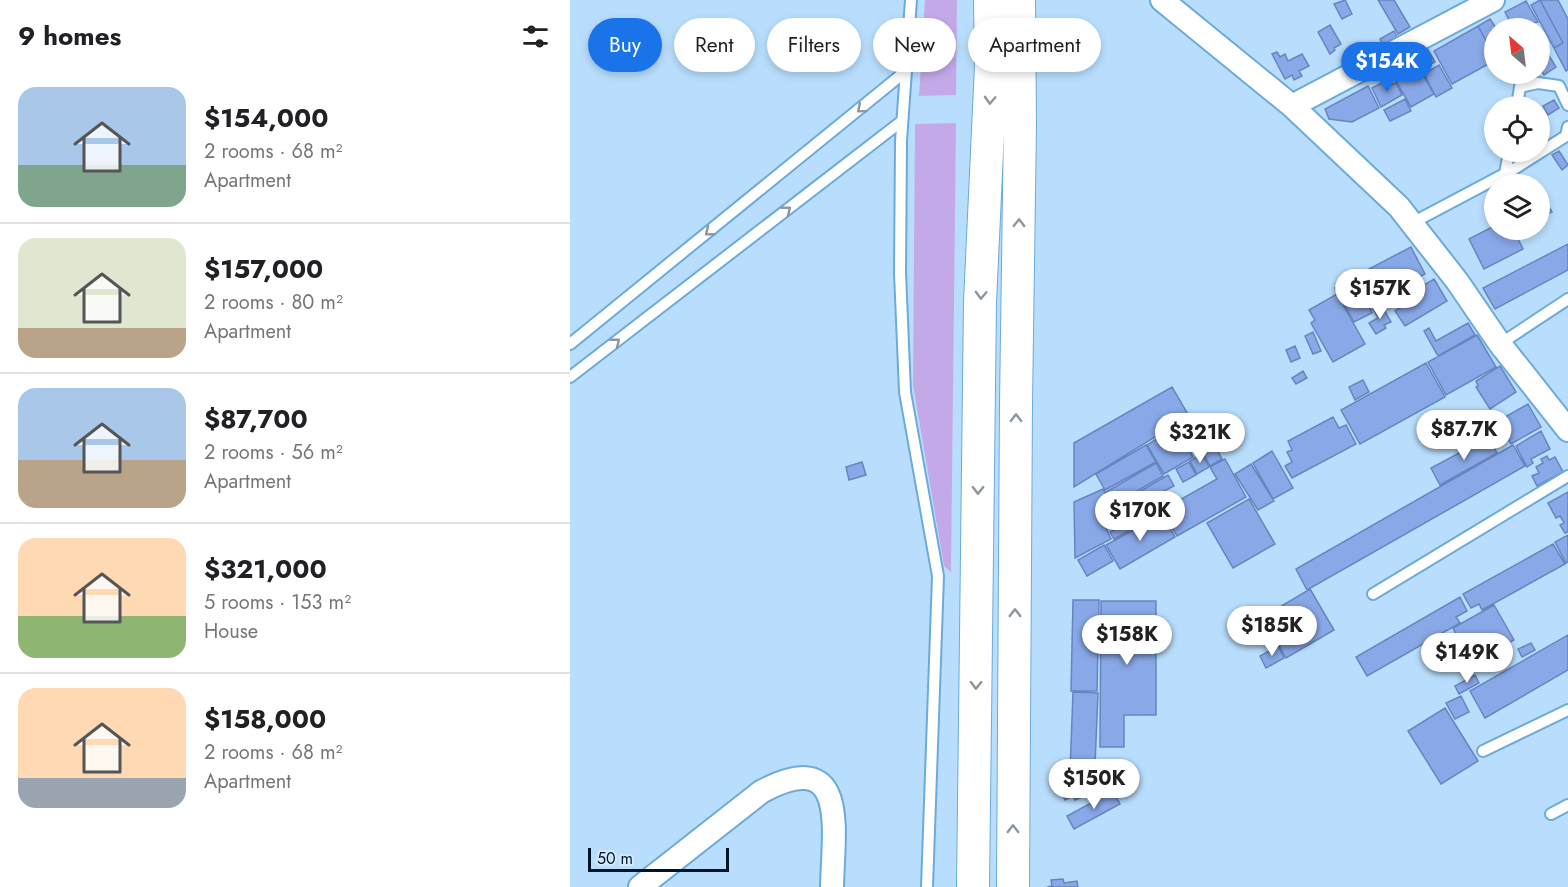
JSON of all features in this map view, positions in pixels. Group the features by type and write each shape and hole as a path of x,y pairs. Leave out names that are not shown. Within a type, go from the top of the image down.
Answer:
{"main road":[{"path":"973,887 980,302 991,66 990,0"},
{"path":"1013,887 1020,124 1019,0"}],"street":[{"path":"1162,0 1292,106 1399,207 1457,281 1500,344 1567,426"},
{"path":"1292,106 1493,0"},
{"path":"640,887 761,792 777,783 809,778 822,783 831,802 834,825 832,887"}],"lane":[{"path":"910,18 911,0"},
{"path":"570,344 905,72"},
{"path":"906,72 902,122 900,273 905,392 938,576 927,887"},
{"path":"1519,96 1520,87 1538,83 1559,86 1568,105"},
{"path":"570,377 902,122"},
{"path":"1505,174 1566,136 1568,127"},
{"path":"1505,174 1507,162"},
{"path":"1412,223 1484,185"},
{"path":"1500,344 1568,299"},
{"path":"1373,594 1568,476"},
{"path":"1483,751 1568,711"},
{"path":"1551,814 1568,805"}],"shaded area":[{"path":"925,0 957,0 956,95 919,96 920,72 956,72 956,18 924,18"},
{"path":"956,123 951,572 944,566 913,385 915,124"}],"building":[{"path":"1345,0 1352,14 1342,19 1334,4"},
{"path":"1378,0 1394,0 1410,27 1398,34"},
{"path":"1540,0 1550,18 1538,18 1531,5"},
{"path":"1540,0 1558,0 1568,19 1568,70 1566,71 1554,48 1563,43"},
{"path":"1526,1 1536,18 1508,18 1505,12"},
{"path":"1550,19 1563,43 1554,48 1550,41"},
{"path":"1484,22 1484,37 1478,26"},
{"path":"1330,25 1341,44 1330,54 1318,32"},
{"path":"1478,26 1484,37 1484,66 1452,84 1434,51"},
{"path":"1394,31 1397,37 1383,45 1380,39"},
{"path":"1428,50 1435,62 1422,68 1416,57"},
{"path":"1277,52 1280,57 1285,54 1288,61 1302,54 1309,66 1299,71 1302,76 1294,80 1292,75 1285,79 1272,54"},
{"path":"1550,57 1556,67 1550,71"},
{"path":"1414,60 1434,94 1411,107 1393,76"},
{"path":"1439,65 1452,88 1436,97 1424,74"},
{"path":"1387,80 1390,85 1396,83 1402,95 1381,107 1372,88"},
{"path":"1368,86 1379,108 1352,122 1329,119 1325,109"},
{"path":"1405,99 1411,111 1390,121 1384,110"},
{"path":"1554,100 1559,108 1550,114 1550,102"},
{"path":"1559,151 1568,165 1562,170 1552,155"},
{"path":"1484,231 1484,240 1518,240 1523,249 1484,269 1469,239"},
{"path":"1568,244 1568,270 1495,309 1483,288"},
{"path":"1411,247 1425,274 1385,296 1379,285 1376,287 1367,270"},
{"path":"1365,272 1375,289 1379,287 1388,303 1382,306 1378,303 1370,308 1372,313 1354,322 1335,288"},
{"path":"1434,279 1447,301 1405,326 1395,311 1401,307 1398,301"},
{"path":"1337,294 1365,344 1333,362 1311,323 1315,320 1309,310"},
{"path":"1381,305 1391,322 1384,325 1386,328 1376,334 1369,323 1378,318 1373,309"},
{"path":"1468,323 1475,335 1438,356 1424,331 1429,328 1436,341"},
{"path":"1313,332 1321,351 1313,354 1305,336"},
{"path":"1477,335 1496,367 1446,395 1428,362"},
{"path":"1295,346 1300,358 1291,362 1286,350"},
{"path":"1426,363 1445,397 1360,444 1341,410"},
{"path":"1500,366 1516,392 1490,409 1476,387 1478,386 1476,381"},
{"path":"1303,371 1307,378 1296,384 1292,378"},
{"path":"1363,380 1369,392 1355,400 1349,387"},
{"path":"1172,387 1189,416 1074,487 1074,443"},
{"path":"1528,404 1541,427 1511,444 1498,421"},
{"path":"1333,417 1339,428 1346,425 1356,444 1292,478 1285,466 1292,462 1287,452 1292,450 1288,441"},
{"path":"1176,427 1193,457 1164,474 1147,445"},
{"path":"1541,431 1550,449 1531,459 1533,463 1527,467 1516,446"},
{"path":"1489,437 1497,453 1440,485 1431,468"},
{"path":"1146,445 1156,462 1105,490 1096,474"},
{"path":"1513,445 1525,466 1307,590 1296,569"},
{"path":"1215,446 1222,459 1210,466 1203,453"},
{"path":"1272,451 1293,488 1273,499 1253,463"},
{"path":"1202,454 1209,467 1197,474 1190,461"},
{"path":"1547,456 1549,460 1555,457 1563,472 1537,486 1532,476 1539,473 1536,467 1543,463 1541,459"},
{"path":"1225,459 1246,497 1177,536 1162,510 1217,479 1210,467"},
{"path":"862,462 866,475 849,480 846,467"},
{"path":"1189,462 1196,475 1183,482 1176,469"},
{"path":"1156,463 1163,476 1113,505 1106,492"},
{"path":"1251,464 1274,501 1258,510 1235,474"},
{"path":"1168,475 1174,486 1164,491 1167,496 1151,504 1156,512 1155,516 1114,539 1110,532 1122,526 1119,520 1122,518 1115,506"},
{"path":"1103,489 1116,514 1114,516 1117,522 1106,528 1111,539 1075,558 1074,502"},
{"path":"1568,492 1568,532 1565,533 1560,525 1564,523 1560,516 1556,518 1548,503"},
{"path":"1249,499 1275,544 1233,568 1207,523"},
{"path":"1159,516 1161,520 1164,518 1175,537 1120,569 1106,545"},
{"path":"1568,535 1568,562 1566,563 1555,542"},
{"path":"1553,544 1565,564 1482,610 1479,604 1471,608 1463,594"},
{"path":"1104,545 1113,561 1087,576 1078,560"},
{"path":"1310,589 1334,630 1286,658 1263,617"},
{"path":"1460,597 1467,611 1456,617 1460,623 1367,676 1356,657"},
{"path":"1073,600 1099,600 1097,691 1071,691"},
{"path":"1101,601 1156,601 1156,715 1124,715 1124,747 1100,747"},
{"path":"1494,605 1514,640 1494,651 1498,658 1473,672 1468,663 1471,661 1453,628"},
{"path":"1568,635 1568,670 1485,718 1470,691"},
{"path":"1454,637 1466,658 1444,670 1439,662 1435,664 1430,654 1434,652 1432,649"},
{"path":"1531,643 1535,650 1522,657 1518,649"},
{"path":"1278,646 1284,658 1266,668 1260,656"},
{"path":"1475,675 1479,683 1459,694 1455,686"},
{"path":"1073,692 1098,693 1095,765 1082,764 1081,773 1070,773"},
{"path":"1461,696 1469,712 1455,719 1446,703"},
{"path":"1445,708 1478,761 1441,784 1408,731"},
{"path":"1088,771 1095,785 1080,793 1082,797 1075,800 1073,796 1065,800 1059,787"},
{"path":"1113,791 1120,804 1074,829 1067,816"},
{"path":"1063,879 1064,883 1077,881 1078,887 1047,887 1052,886 1051,880"}]}
